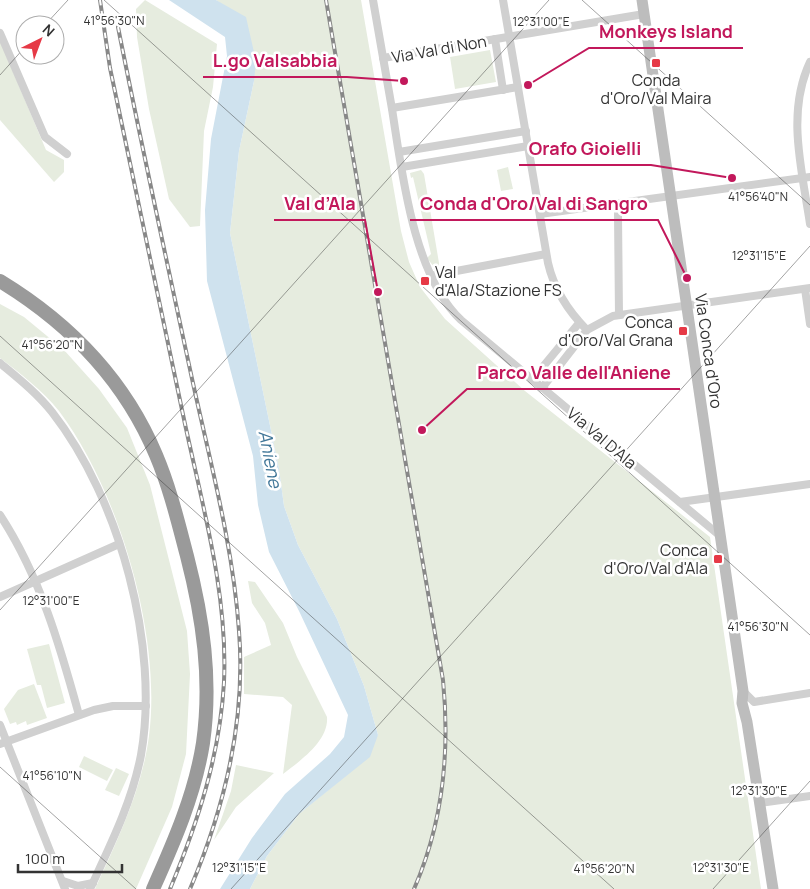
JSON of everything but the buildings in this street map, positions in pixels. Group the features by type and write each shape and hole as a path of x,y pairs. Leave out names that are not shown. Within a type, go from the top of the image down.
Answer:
{"highway":[{"path":"0,281 45,312 73,336 104,369 125,398 159,461 174,504 190,566 205,642 207,694 205,728 199,766 188,803 153,889"},
{"path":"0,291 37,316 65,340 86,362 118,402 137,434 153,470 166,507 182,572 194,625 198,660 196,731 181,797 144,889"}],"street":[{"name":"Via Val D'Ala","path":"373,0 402,167 417,238 430,276 439,294 456,317 720,535"},
{"path":"503,0 546,254 556,287 579,323 587,330"},
{"name":"Via Conca d'Oro","path":"642,0 720,535"},
{"name":"Via Val di Non","path":"383,58 644,14"},
{"path":"1,33 45,137 67,154"},
{"path":"494,39 503,90"},
{"path":"810,62 801,87 797,109 798,140 807,177 810,224"},
{"path":"392,108 518,87"},
{"path":"400,152 526,131"},
{"path":"402,167 528,146"},
{"path":"540,214 807,177"},
{"path":"618,214 619,315"},
{"path":"430,276 546,254"},
{"path":"542,388 587,330 599,322 619,315 807,288 810,324"},
{"path":"532,380 579,323"},
{"path":"0,363 40,399 64,428 91,477 118,544 138,614 144,658 146,706 142,748 136,776 115,834 91,886 64,885 3,743 0,725"},
{"path":"680,502 715,499 810,484"},
{"path":"0,515 36,582 57,638 79,715"},
{"path":"720,535 743,691 742,703 748,722 773,889"},
{"path":"0,597 118,544"},
{"path":"743,691 754,702"},
{"path":"748,722 749,710 754,702 810,694"},
{"path":"3,743 79,715 110,707 146,706"},
{"path":"760,803 810,796"}],"shaded area":[{"path":"145,0 217,44 213,87 204,131 200,226 190,227 169,199 149,109 137,37 136,9"},
{"path":"216,0 361,0 401,231 409,262 420,287 445,319 525,391 710,537 761,889 250,889 267,856 299,814 350,772 378,735 364,686 337,619 298,545 284,506 279,469 230,233 239,151 254,81 220,3"},
{"path":"0,41 46,150 64,160 64,172 54,182 0,120"},
{"path":"490,50 496,82 455,89 450,57"},
{"path":"508,167 513,189 501,191 497,170"},
{"path":"421,170 424,174 439,263 439,266 434,267 427,258 431,254 413,177 411,178 410,173"},
{"path":"0,304 24,317 64,350 99,389 127,428 150,485 187,631 190,674 186,754 172,807 136,889 95,889 128,815 146,756 151,697 149,654 142,610 131,566 117,523 100,481 81,444 59,411 46,396 0,358"},
{"path":"248,581 255,582 283,623 297,657 327,717 323,734 312,750 283,774 292,705 283,697 244,694 244,657 271,645 265,623 252,603"},
{"path":"49,644 65,703 47,708 41,685 37,685 27,649"},
{"path":"34,684 47,718 27,725 26,721 17,725 16,722 10,724 4,709 18,690"},
{"path":"84,756 113,770 107,781 79,767"},
{"path":"236,765 274,773 236,807 214,840 231,791"},
{"path":"116,768 129,774 119,796 105,790"}],"water":[{"name":"Aniene","path":"169,0 216,0 246,17 256,61 254,81 239,151 230,233 279,469 284,506 298,545 337,619 364,686 378,735 370,757 299,814 267,856 250,889 220,889 252,838 285,794 330,754 344,737 348,715 269,552 258,505 253,456 207,281 205,210 211,139 227,56 225,37"}],"railway":[{"path":"100,0 110,68 213,552 222,617 224,682 218,736 206,788 190,839 170,889"},
{"path":"326,0 443,680 446,733 442,786 432,838 414,889"},
{"path":"118,27 163,244 220,501 232,566 239,631 239,697 230,763 213,827 190,889"}],"place":[{"name":"Conda d'Oro/Val Maira","path":"656,63"},
{"name":"L.go Valsabbia","path":"404,81"},
{"name":"Monkeys Island","path":"528,85"},
{"name":"Orafo Gioielli","path":"732,178"},
{"name":"Conda d'Oro/Val di Sangro","path":"687,278"},
{"name":"Val d'Ala/Stazione FS","path":"425,281"},
{"name":"Val d’Ala","path":"378,292"},
{"name":"Conca d'Oro/Val Grana","path":"683,331"},
{"name":"Parco Valle dell'Aniene","path":"422,430"},
{"name":"Conca d'Oro/Val d'Ala","path":"718,559"}]}
